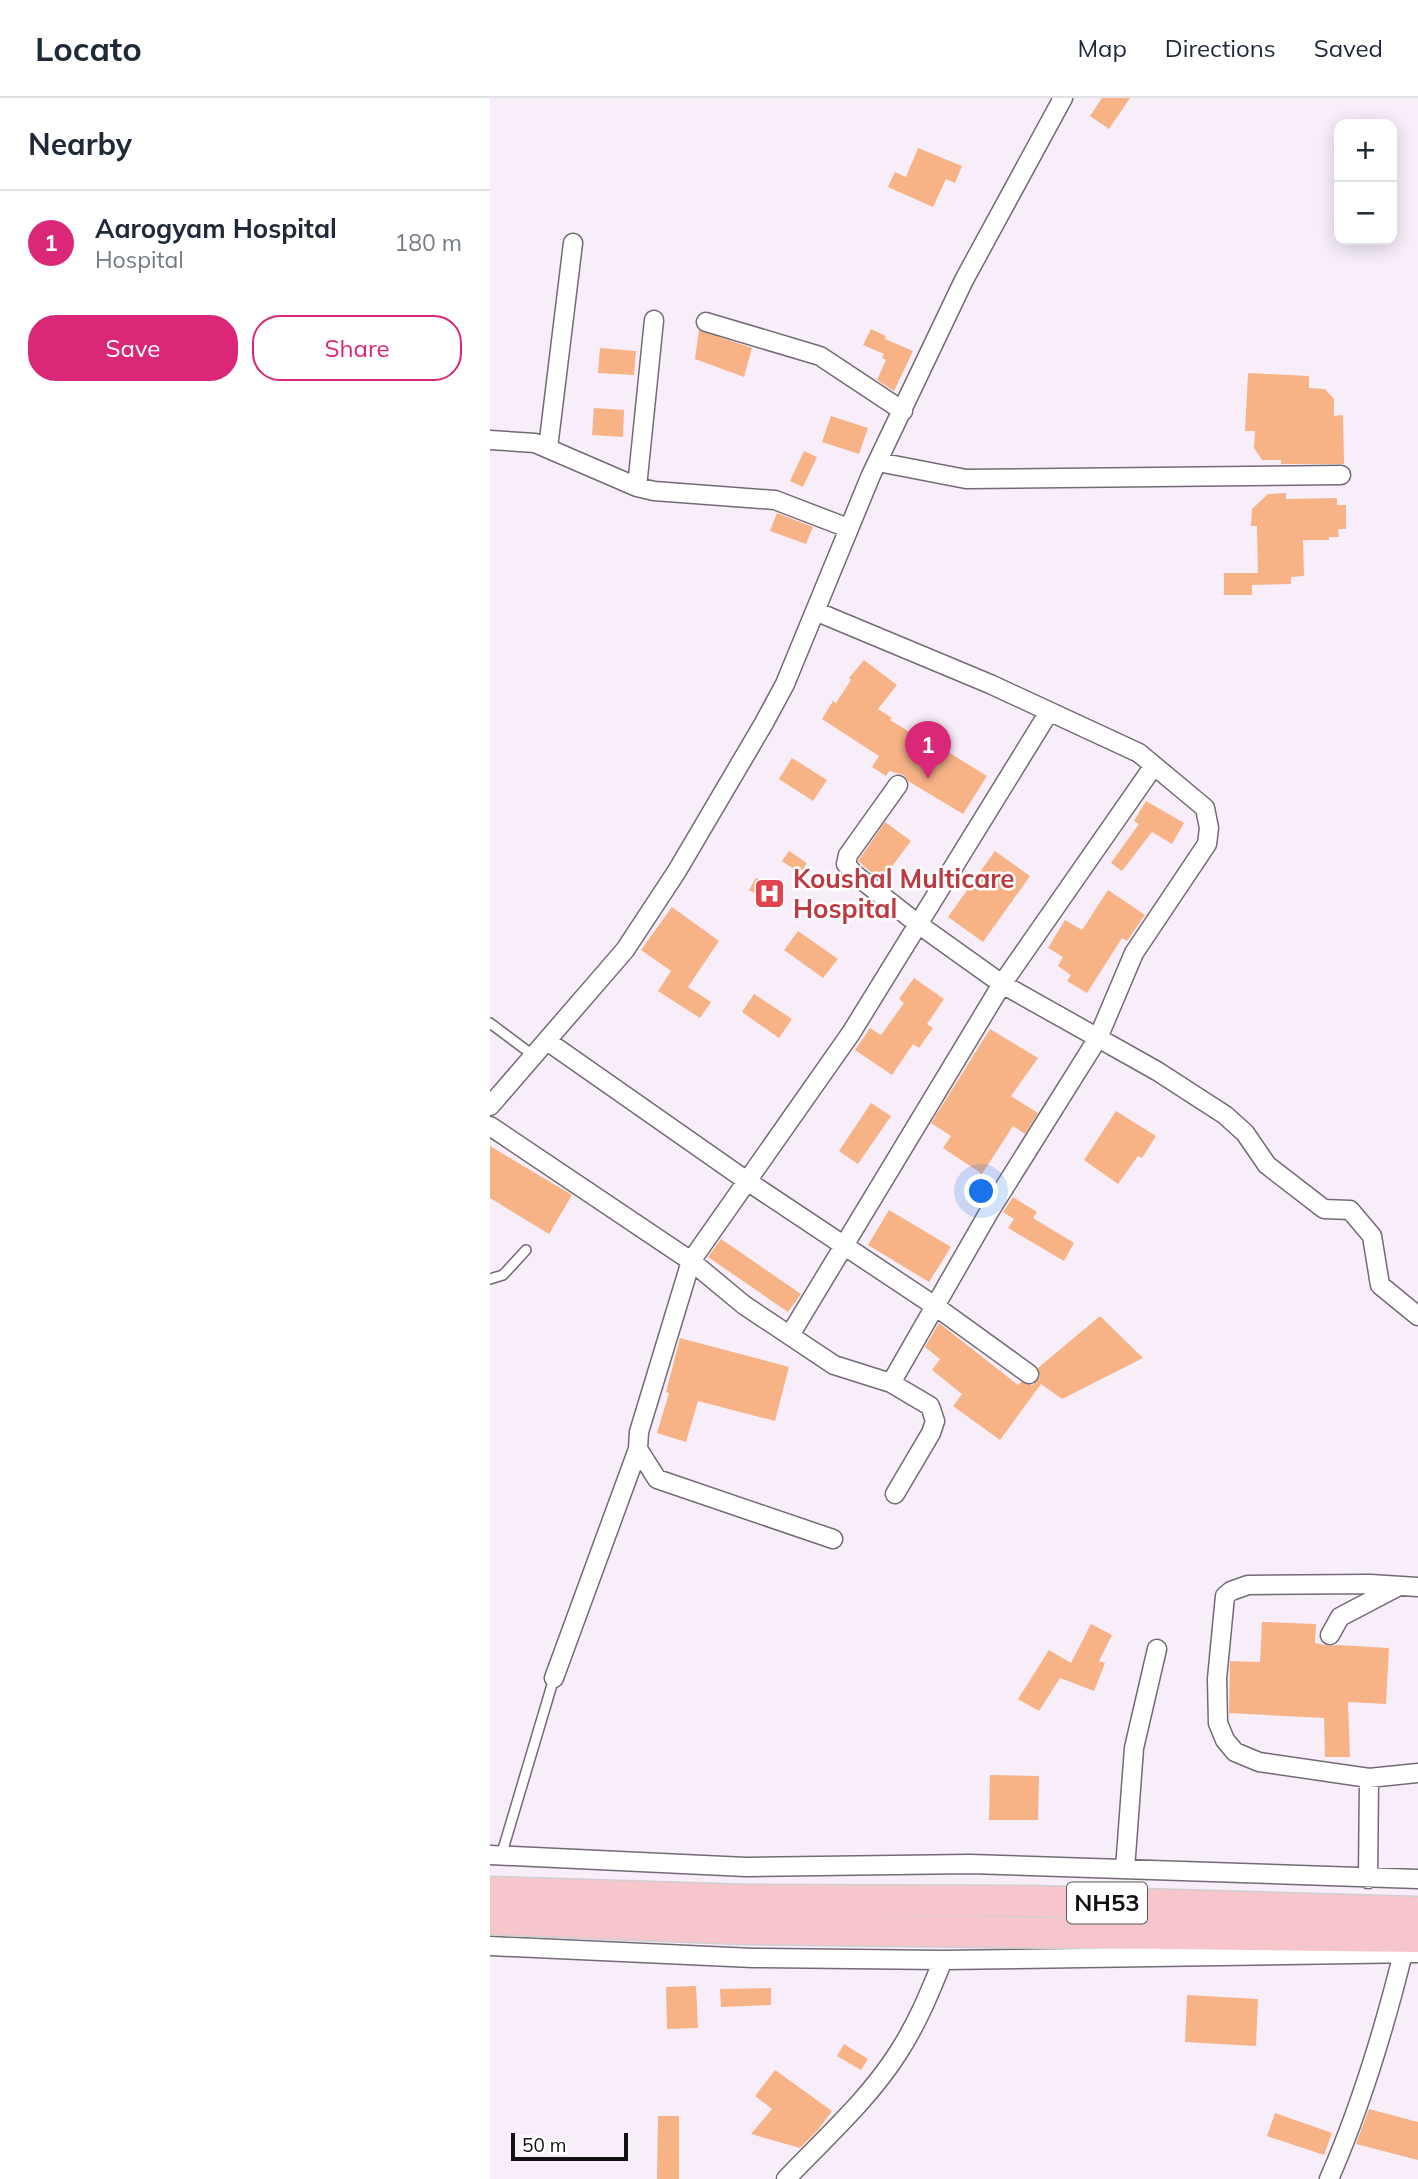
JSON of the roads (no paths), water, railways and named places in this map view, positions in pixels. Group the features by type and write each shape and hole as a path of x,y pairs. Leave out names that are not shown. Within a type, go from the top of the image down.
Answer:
{"highway":[{"name":"NH53","path":"490,1892 746,1900 1031,1901 1418,1912"},
{"name":"NH53","path":"490,1919 1413,1948"}],"street":[{"path":"490,1106 625,950 677,871 785,684 848,528 964,280 1063,98"},
{"path":"548,449 573,243"},
{"path":"637,487 654,320"},
{"path":"706,322 820,356 903,411"},
{"path":"490,440 534,443 637,487 654,491 775,500 848,528"},
{"path":"878,462 966,479 1341,475"},
{"path":"815,611 990,684 1139,753 1205,808 1209,828 1207,844 1134,953 1098,1038 989,1212 891,1383"},
{"path":"554,1678 638,1449 639,1432 691,1261 851,1033 1049,712"},
{"path":"790,1335 1002,984 1153,766"},
{"path":"898,785 848,855 846,864 853,873 1002,984 1157,1071 1225,1115 1245,1133 1267,1165 1324,1209 1350,1210 1372,1236 1380,1284 1418,1315"},
{"path":"547,1041 747,1181 935,1306 1029,1374"},
{"path":"490,1126 691,1261 744,1305 834,1365 891,1383 930,1406 935,1421 931,1433 895,1494"},
{"path":"638,1449 657,1479 833,1539"},
{"path":"1409,1586 1248,1585 1231,1591 1225,1596 1217,1679 1218,1723 1225,1740 1235,1752 1259,1762 1369,1778 1418,1773"},
{"path":"1330,1635 1340,1617 1409,1586"},
{"path":"1125,1869 1137,1728 1157,1649"},
{"path":"1368,1879 1369,1778"},
{"path":"496,1856 746,1867 970,1864 1418,1879"},
{"path":"490,1946 753,1958 943,1960 1413,1948 1391,2004 1344,2145 1329,2179"},
{"path":"786,2179 867,2094 897,2055 917,2020 943,1960"}],"lane":[{"path":"490,1023 534,1056"},
{"path":"490,1279 503,1275 526,1250"},
{"path":"496,1856 554,1678"}],"place":[{"name":"Aarogyam Hospital","path":"928,779"},
{"name":"Koushal Multicare Hospital","path":"770,894"}]}
